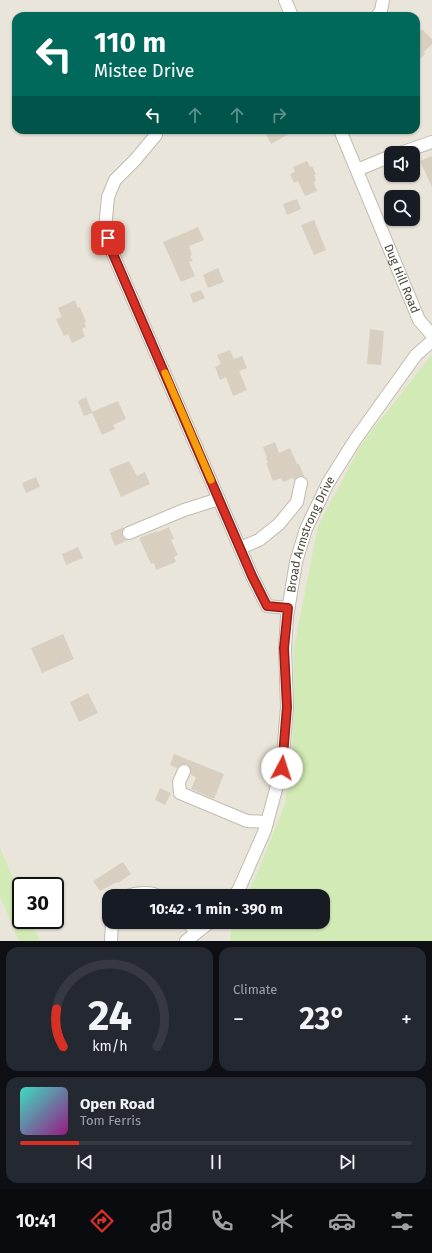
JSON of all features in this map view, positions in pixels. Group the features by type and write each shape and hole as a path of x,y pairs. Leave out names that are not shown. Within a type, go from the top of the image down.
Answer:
{"street":[{"path":"285,0 290,12"},
{"path":"380,12 383,0"},
{"name":"Dug Hill Road","path":"342,134 419,320 432,335"},
{"path":"156,135 135,160 115,180 108,198 105,229 110,247 240,548 267,606 288,608"},
{"path":"420,146 432,142"},
{"path":"356,170 384,159"},
{"name":"Broad Armstrong Drive","path":"239,889 265,830 282,768 287,707 284,648 288,608 296,562 306,529 328,483 355,440 416,355 432,341"},
{"path":"240,548 259,540 279,524 297,502 301,483"},
{"path":"129,533 184,510 219,499"},
{"path":"184,771 179,782 180,793 247,821 267,822"},
{"path":"111,941 112,929"},
{"path":"193,929 196,933"},
{"path":"186,941 201,929"}],"shaded area":[{"path":"0,0 432,0 432,354 362,443 293,736 285,804 250,889 102,889 102,929 232,929 229,941 0,941"}],"green space":[{"path":"432,354 432,941 229,941 232,929 330,929 330,889 250,889 285,804 293,736 294,647 318,526 362,443"},
{"path":"0,848 12,877 12,924 0,896"},
{"path":"14,929 35,929 40,941 19,941"}],"building":[{"path":"422,29 432,39 432,44 424,52 425,54 420,59 420,31"},
{"path":"266,134 289,134 271,144"},
{"path":"432,156 432,187 420,161"},
{"path":"307,161 310,167 312,166 316,174 314,175 316,181 314,182 317,191 305,196 298,181 294,183 290,174 295,172 293,167"},
{"path":"297,199 301,209 287,215 283,204"},
{"path":"314,220 326,250 314,255 301,225"},
{"path":"198,227 204,240 189,246 192,255 190,256 193,261 189,262 195,276 181,282 163,242"},
{"path":"218,268 224,282 208,288 203,275"},
{"path":"201,290 205,298 193,303 190,294"},
{"path":"75,300 78,308 80,307 86,322 84,323 86,327 82,329 85,337 72,343 68,334 64,336 56,319 62,317 58,308"},
{"path":"370,329 384,331 381,365 367,364"},
{"path":"230,350 234,359 242,356 247,368 239,371 247,390 233,396 226,377 220,380 215,367 221,364 217,355"},
{"path":"86,397 92,412 118,401 126,419 113,425 115,429 102,435 92,413 84,416 78,401"},
{"path":"275,442 279,453 290,448 304,476 299,476 294,480 293,478 283,482 281,478 273,481 266,463 268,463 263,447"},
{"path":"129,461 137,476 145,472 150,484 121,497 109,469"},
{"path":"36,477 40,487 26,493 22,483"},
{"path":"124,527 122,536 124,539 128,540 115,546 110,533"},
{"path":"169,527 174,539 171,540 178,555 174,557 176,562 156,570 154,563 151,564 139,538"},
{"path":"78,547 83,558 66,565 62,554"},
{"path":"63,634 74,659 42,673 31,648"},
{"path":"88,693 98,713 79,722 70,702"},
{"path":"174,754 224,774 214,799 191,789 196,777 191,775 191,770 187,764 183,764 177,768 170,765"},
{"path":"160,788 171,793 165,805 155,800"},
{"path":"123,862 131,874 118,883 117,882 100,891 93,881"}],"slow traffic":[{"path":"165,373 211,480"}],"route":[{"path":"108,238 110,247 252,576 267,606 288,608 284,648 287,707 282,768"}]}
